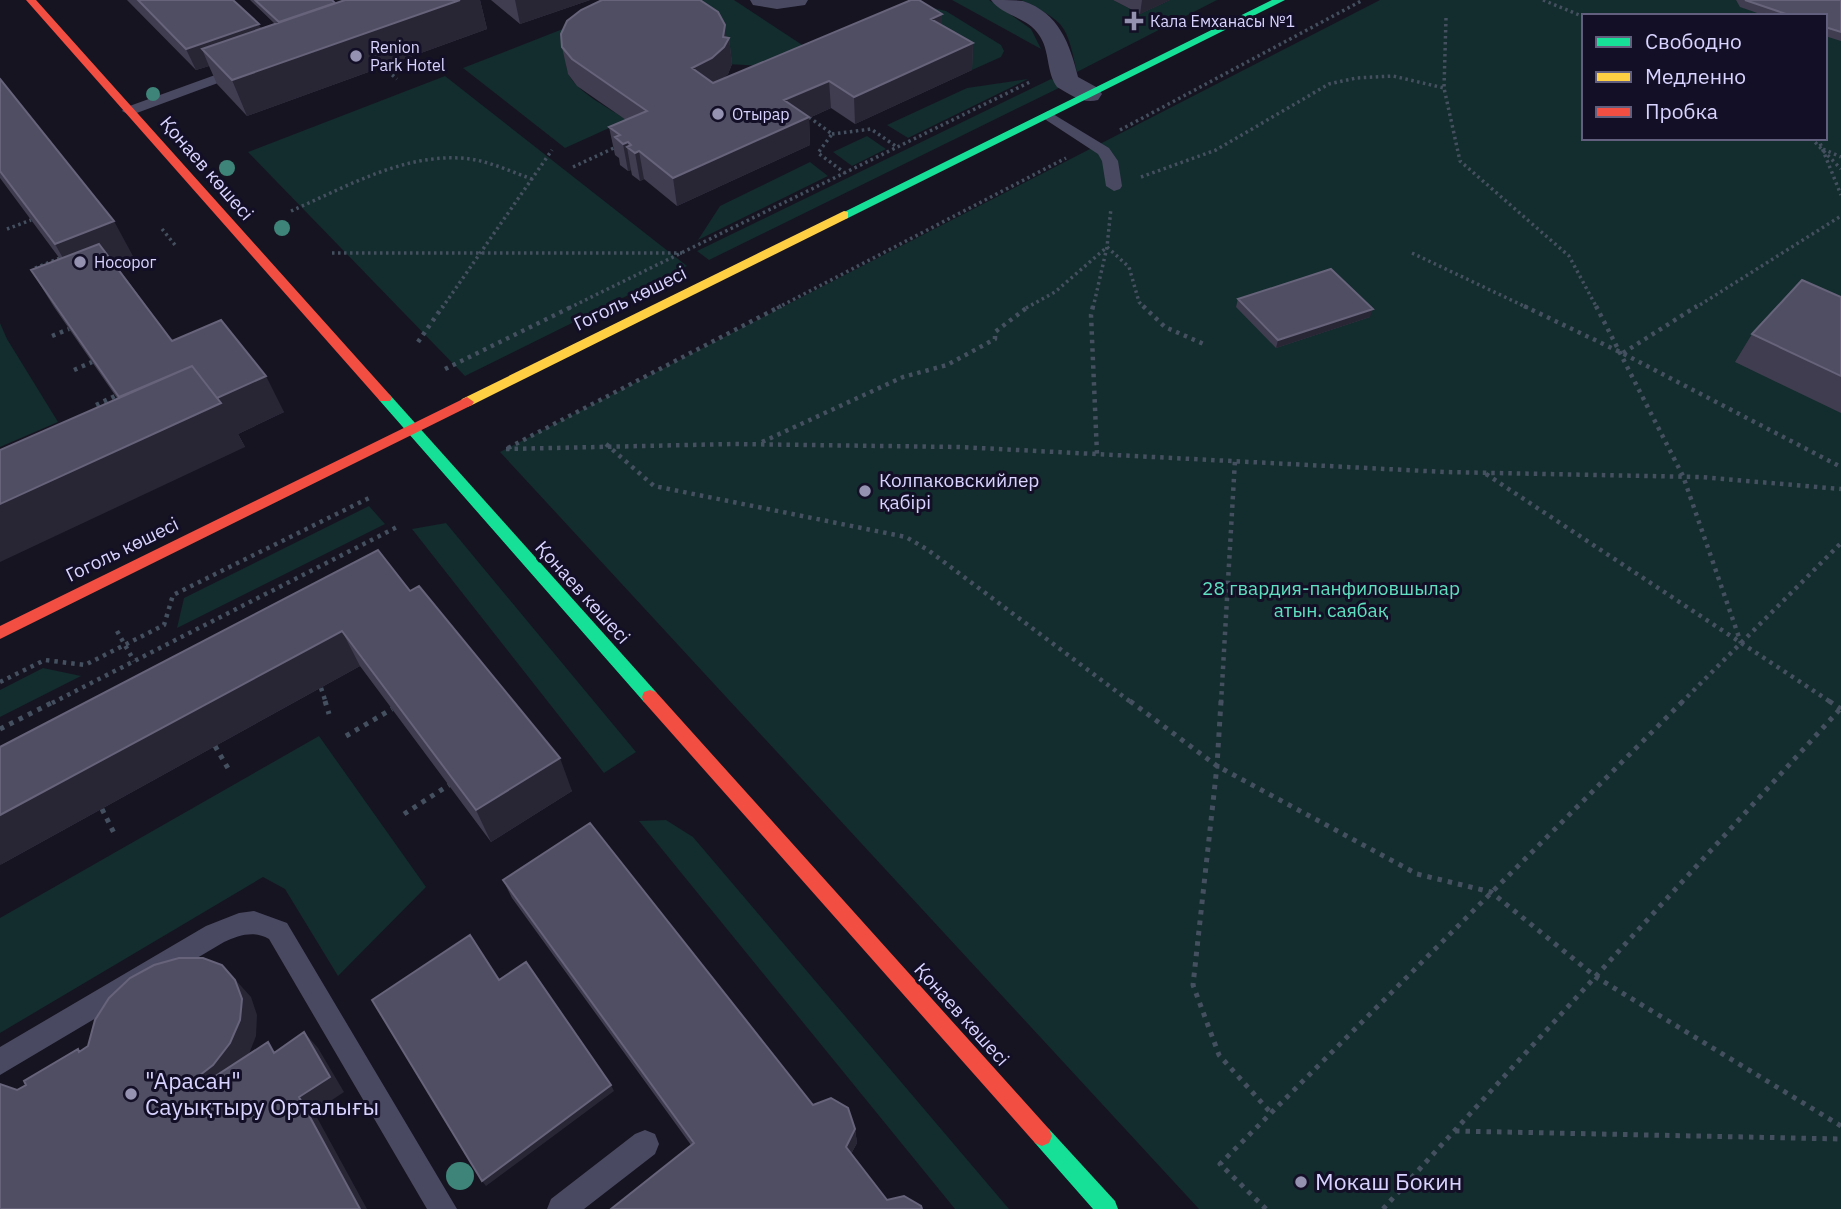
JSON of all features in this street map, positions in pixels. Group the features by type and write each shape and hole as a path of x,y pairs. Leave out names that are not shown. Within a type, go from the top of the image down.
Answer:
{"street":[{"name":"Қонаев көшесі","path":"31,0 1107,1209"},
{"path":"762,0 796,0"},
{"path":"1003,0 1044,22 1055,35 1066,81 1089,94"},
{"name":"Гоголь көшесі","path":"0,633 1280,0"}],"lane":[{"path":"129,111 250,67"},
{"path":"1048,115 1096,143 1110,161 1114,186"},
{"path":"0,1062 215,934 235,925 254,921 268,924 278,931 443,1209"},
{"path":"561,1209 645,1144"}],"path":[{"path":"1363,0 1096,143 506,449 606,444 758,444 1097,454 1486,474 1683,476 1841,489"},
{"path":"1543,0 1582,16"},
{"path":"1447,18 1444,88 1460,161 1569,257 1622,353 1683,476 1741,643"},
{"path":"445,369 1063,66"},
{"path":"383,67 397,79"},
{"path":"1097,454 1091,315 1107,247 1114,186 1216,150 1329,85 1356,78 1393,76 1444,88"},
{"path":"809,117 832,134"},
{"path":"845,173 818,153 832,134 870,128 898,147"},
{"path":"1813,140 1841,169"},
{"path":"1818,140 1841,195"},
{"path":"573,167 621,145"},
{"path":"1819,147 1841,157"},
{"path":"418,342 552,150"},
{"path":"291,211 393,168 436,158 481,161 532,179"},
{"path":"1622,353 1841,216"},
{"path":"7,229 31,220"},
{"path":"162,229 175,245"},
{"path":"1107,247 1129,267 1139,302 1166,327 1206,345"},
{"path":"758,444 903,377 947,365 995,339 995,332 1021,311 1055,292 1107,247"},
{"path":"332,253 683,253"},
{"path":"681,267 683,253"},
{"path":"1412,253 1622,353 1841,467"},
{"path":"35,268 60,258"},
{"path":"52,337 69,329"},
{"path":"74,370 92,362"},
{"path":"96,404 115,396"},
{"path":"606,444 654,486 906,537 928,550 1217,766 1417,874 1492,892 1596,976 1841,1126"},
{"path":"1235,460 1217,766 1193,985 1219,1055 1271,1113"},
{"path":"1383,1209 1841,709 1486,474"},
{"path":"0,682 45,660 85,664 124,645 164,625 173,595 373,496"},
{"path":"0,729 397,527"},
{"path":"1266,1209 1220,1164 1841,543"},
{"path":"117,631 134,661"},
{"path":"321,688 329,714"},
{"path":"346,736 392,709"},
{"path":"215,746 229,770"},
{"path":"404,814 449,785"},
{"path":"102,808 115,835"},
{"path":"1455,1131 1841,1139"}],"green space":[{"path":"669,0 734,0 816,54 786,67 726,64"},
{"path":"952,0 989,0 1031,29 1041,49"},
{"path":"1021,0 1113,0 1140,14 1170,0 1217,0 1077,72 1070,43 1062,26 1047,14"},
{"name":"28 гвардия-панфиловшылар атын. саябақ","path":"1380,0 1841,0 1841,1209 1199,1209 500,452"},
{"path":"924,6 946,11 1001,45 1004,51 1001,57 972,70 930,45"},
{"path":"573,25 566,57 569,75 579,88 627,120 565,148 463,68"},
{"path":"445,76 687,266 465,376 248,152"},
{"path":"1028,79 908,138 887,125 967,88"},
{"path":"1051,79 1063,86 709,260 697,251"},
{"path":"867,136 886,149 852,166 833,152"},
{"path":"810,162 828,176 698,240 720,206"},
{"path":"0,323 58,422 0,447"},
{"path":"369,506 385,524 177,628 184,598"},
{"path":"446,523 636,752 604,773 412,529"},
{"path":"43,668 81,676 0,717 0,690"},
{"path":"319,736 426,887 338,976 285,889 263,877 0,1033 0,918"},
{"path":"666,820 693,837 1009,1209 955,1209 639,821"}],"building":[{"path":"138,0 233,0 259,24 186,49"},
{"path":"255,0 332,0 335,3 279,22"},
{"path":"345,0 460,0 232,80 202,49"},
{"name":"Отырар","path":"602,0 700,0 718,12 725,25 723,37 729,38 712,58 692,68 713,83 911,0 919,0 942,14 931,19 973,43 854,97 829,81 784,100 809,117 673,178 639,151 635,153 627,147 631,145 628,142 623,144 615,137 620,135 609,127 647,111 572,59 562,47 561,34 567,21 581,10"},
{"path":"1745,0 1841,0 1841,32 1827,28 1827,14 1786,14"},
{"path":"0,79 114,221 55,244 0,171"},
{"path":"99,244 172,341 221,320 266,376 217,398 192,366 119,397 31,270"},
{"path":"1331,269 1373,309 1278,340 1238,299"},
{"path":"1802,280 1841,297 1841,376 1752,334"},
{"path":"192,366 221,403 0,504 0,450"},
{"path":"378,550 410,591 419,586 560,758 476,810 342,631 0,815 0,747"},
{"path":"590,823 813,1105 831,1098 848,1108 855,1129 846,1147 887,1200 904,1196 922,1209 611,1209 694,1143 503,880"},
{"path":"470,935 499,980 526,962 611,1085 482,1181 372,1000"},
{"name":"\"Арасан\" Сауықтыру Орталығы","path":"179,958 203,958 222,965 235,980 242,999 240,1020 230,1043 213,1065 191,1082 194,1090 268,1042 274,1053 304,1032 330,1077 299,1097 360,1209 0,1209 0,1084 17,1090 26,1085 24,1081 78,1049 79,1052 88,1046 95,1020 109,998 130,978 154,965"}],"traffic: fast":[{"path":"844,215 1280,0"},
{"path":"385,398 650,697"},
{"path":"1042,1136 1107,1209"}],"traffic: slow":[{"path":"467,402 844,215"}],"traffic: jam":[{"path":"31,0 385,398"},
{"path":"0,633 467,402"},
{"path":"650,697 1042,1136"}],"place":[{"name":"Кала Eмханасы №1","path":"1134,21"},
{"name":"Renion Park Hotel","path":"356,56"},
{"name":"Отырар","path":"718,114"},
{"name":"Носорог","path":"80,262"},
{"name":"Колпаковскийлер қабірі","path":"865,491"},
{"name":"\"Арасан\" Сауықтыру Орталығы","path":"131,1094"},
{"name":"Мокаш Бокин","path":"1301,1182"}]}
